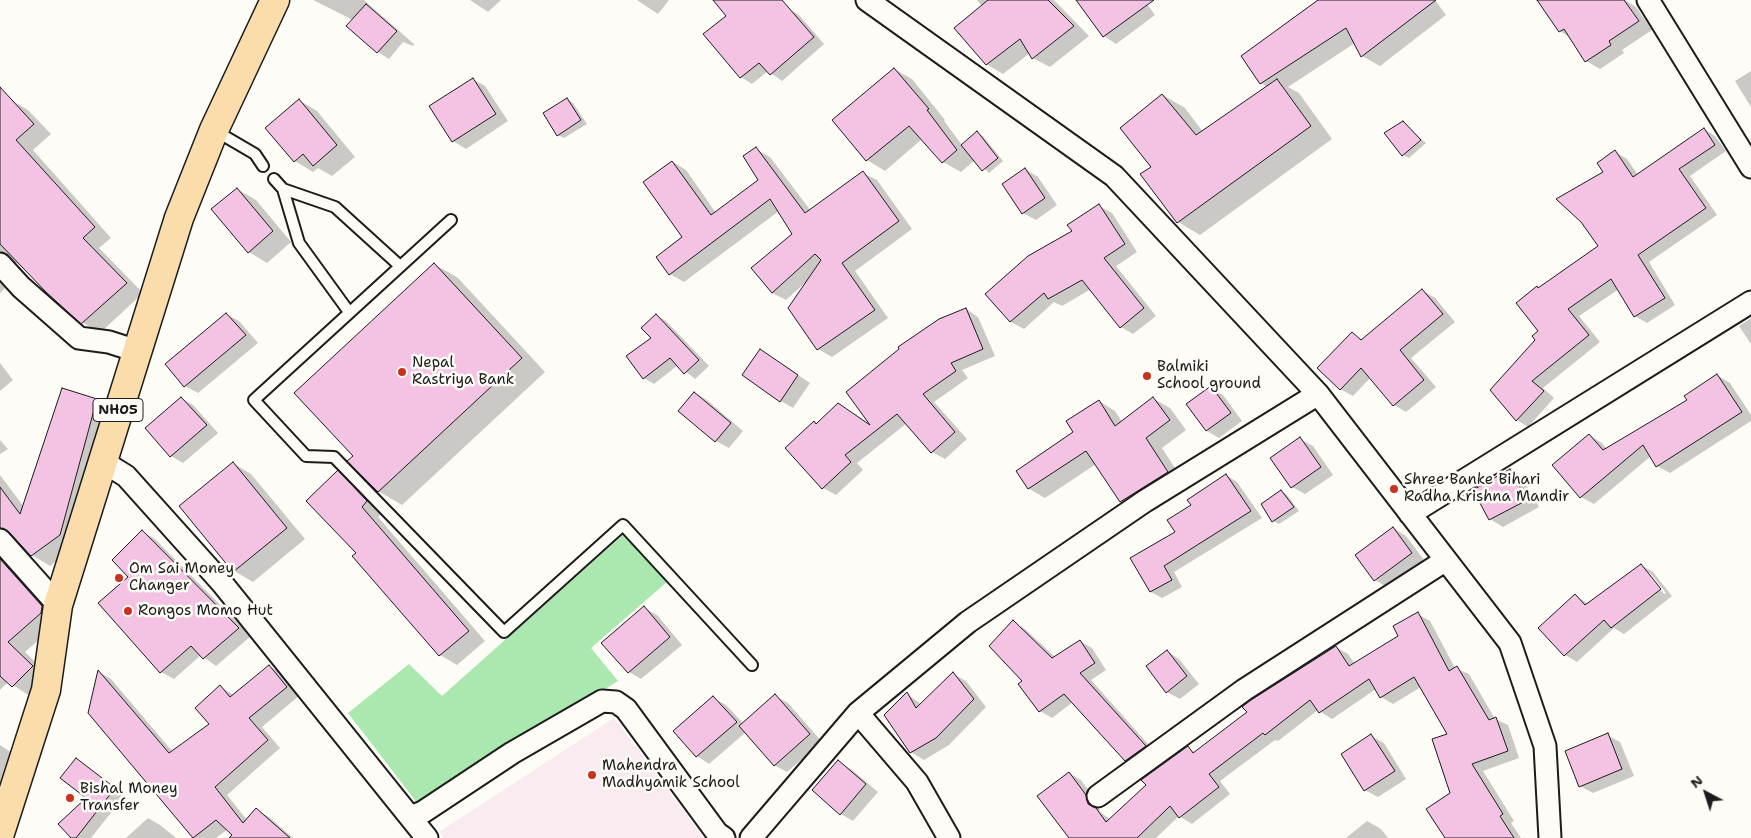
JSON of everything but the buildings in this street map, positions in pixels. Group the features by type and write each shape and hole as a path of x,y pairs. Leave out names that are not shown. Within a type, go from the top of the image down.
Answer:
{"main road":[{"name":"NH05","path":"0,833 46,690 58,605 179,218 214,130 276,0"}],"street":[{"path":"1648,0 1751,166"},
{"path":"872,1 1114,176 1318,394 1510,643 1545,746 1550,838"},
{"path":"0,264 79,338 109,342 137,351"},
{"path":"1410,514 1751,302"},
{"path":"751,838 858,713 968,622 1145,501 1318,394"},
{"path":"102,461 126,476 222,583 427,838"},
{"path":"0,540 58,605"},
{"path":"1098,796 1244,690 1446,560"},
{"path":"410,817 423,812 512,753 602,701 616,702 626,709 717,833 724,838"},
{"path":"858,713 917,782 949,838"}],"lane":[{"path":"214,130 255,154 263,166"},
{"path":"274,179 283,190 299,243 349,312"},
{"path":"283,190 335,208 400,266"},
{"path":"451,220 254,400 306,456 334,457 504,632 623,524 752,665"}],"shaded area":[{"name":"Mahendra Madhyamik School","path":"614,718 704,838 444,838 439,832"}],"green space":[{"path":"623,535 668,581 591,648 618,681 418,804 348,713 409,664 442,696"}],"place":[{"name":"Nepal Rastriya Bank","path":"402,372"},
{"name":"Balmiki School ground","path":"1147,376"},
{"name":"Shree Banke Bihari Radha Krishna Mandir","path":"1394,489"},
{"name":"Om Sai Money Changer","path":"119,578"},
{"name":"Rongos Momo Hut","path":"128,611"},
{"name":"Mahendra Madhyamik School","path":"592,775"},
{"name":"Bishal Money Transfer","path":"70,798"}]}
